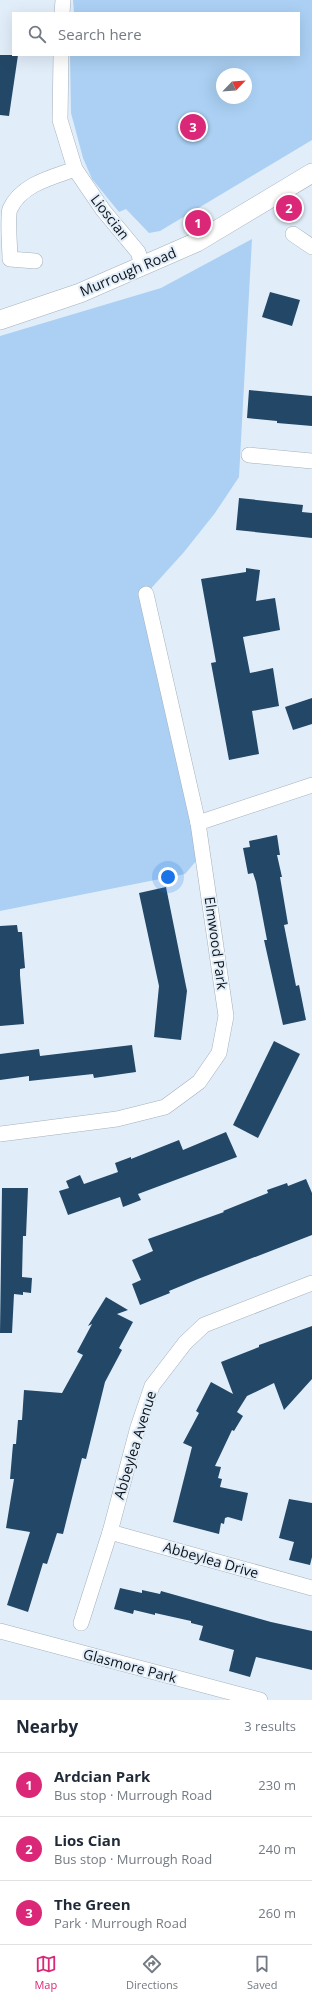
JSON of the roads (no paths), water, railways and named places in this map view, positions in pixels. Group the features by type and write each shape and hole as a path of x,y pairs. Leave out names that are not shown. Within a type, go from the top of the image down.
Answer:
{"street":[{"path":"62,12 63,0"},
{"name":"Lioscian","path":"61,56 60,120 75,169 103,210 138,252 143,267"},
{"path":"35,261 10,259 10,210 20,195 36,183 75,169"},
{"name":"Murrough Road","path":"0,320 80,293 143,267 197,242 312,173"},
{"path":"293,234 312,248"},
{"path":"249,455 312,461"},
{"name":"Elmwood Park","path":"0,1134 117,1120 165,1107 199,1082 219,1053 226,1016 198,823 146,594"},
{"path":"198,823 312,785"},
{"name":"Abbeylea Avenue","path":"81,1623 110,1532 138,1427 152,1386 170,1360 204,1325 312,1283"},
{"name":"Abbeylea Drive","path":"110,1532 312,1588"},
{"name":"Glasmore Park","path":"0,1631 260,1700"}],"place":[{"name":"The Green","path":"193,127"},
{"name":"Lios Cian","path":"289,208"},
{"name":"Ardcian Park","path":"198,223"}]}
